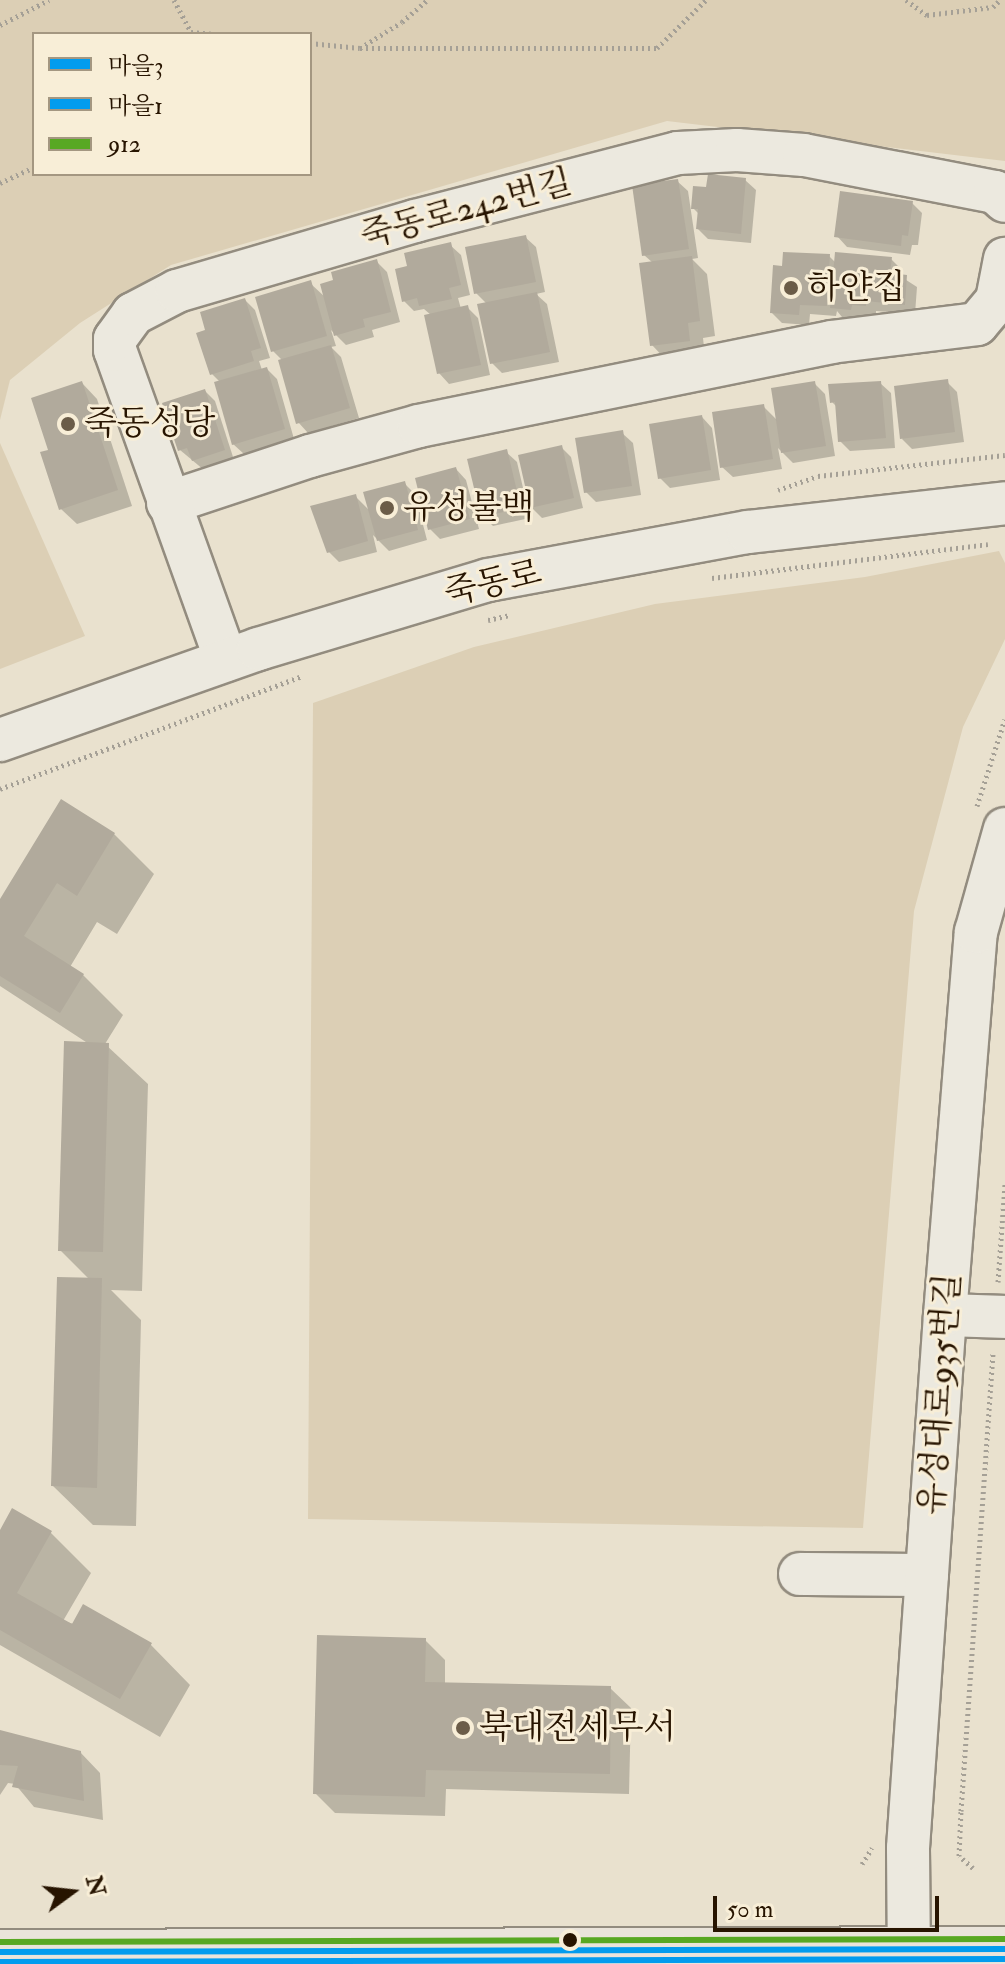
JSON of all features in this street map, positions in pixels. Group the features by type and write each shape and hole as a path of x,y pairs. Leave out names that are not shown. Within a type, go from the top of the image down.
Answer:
{"main road":[{"path":"0,1952 909,1958 1005,1949"}],"street":[{"name":"죽동로242번길","path":"226,660 115,350 115,339 133,314 177,291 415,221 678,153 737,150 804,155 995,192 1005,201"},
{"path":"168,503 310,456 419,426 831,342 977,324 997,300 1005,259"},
{"name":"죽동로","path":"0,740 226,660 488,580 748,532 1004,523"},
{"name":"유성대로935번길","path":"909,1958 908,1848 945,1315 976,932 1005,829"},
{"path":"945,1315 999,1315"},
{"path":"800,1574 927,1575"}],"path":[{"path":"0,25 49,0"},
{"path":"174,0 190,32"},
{"path":"360,48 402,22 427,0"},
{"path":"312,43 360,48 657,48 706,0"},
{"path":"906,0 927,15 993,7 1000,0"},
{"path":"0,183 32,168"},
{"path":"709,578 1004,523"},
{"path":"483,622 512,615"},
{"path":"0,789 319,671"},
{"path":"973,1868 959,1856 961,1811 999,1315 1005,1184"}],"shaded area":[{"path":"0,0 1005,0 1005,161 667,121 171,265 80,323 10,380 0,420"},
{"path":"0,443 85,636 0,669"},
{"path":"999,551 1005,563 1005,639 963,727 914,911 863,1528 308,1519 313,703 474,647 655,604 865,577"}],"building":[{"path":"708,174 746,178 741,234 696,229 698,209 691,209 693,186 706,187"},
{"path":"678,179 689,249 642,256 632,185"},
{"path":"840,191 913,201 908,236 902,235 901,246 834,237"},
{"path":"526,235 536,282 474,294 465,247"},
{"path":"451,242 461,285 449,288 452,299 419,306 417,298 402,302 395,269 407,266 404,253"},
{"path":"783,252 830,254 827,306 800,305 799,315 770,313 773,265 782,266"},
{"path":"835,252 892,257 890,273 907,275 905,305 866,301 866,306 852,305 851,310 830,308"},
{"path":"692,256 700,321 688,323 690,341 650,346 639,263"},
{"path":"377,259 391,312 363,319 365,327 334,336 320,284 333,280 331,272"},
{"path":"311,280 327,336 271,352 255,297"},
{"path":"537,292 550,352 490,364 477,304"},
{"path":"245,298 261,348 251,351 254,361 210,375 196,333 205,330 200,312"},
{"path":"468,305 481,365 437,374 424,315"},
{"path":"331,345 350,408 296,424 278,360"},
{"path":"267,367 285,429 232,445 214,382"},
{"path":"948,379 955,432 900,439 894,386"},
{"name":"죽동성당","path":"82,381 118,490 59,510 40,452 48,450 31,398"},
{"path":"815,381 826,446 781,453 771,388"},
{"path":"881,381 886,438 838,442 835,402 830,403 828,384"},
{"path":"205,389 225,450 192,461 187,448 178,451 162,403"},
{"path":"764,404 773,459 720,468 712,412"},
{"path":"702,415 711,470 658,479 649,424"},
{"path":"623,430 632,486 584,493 575,438"},
{"path":"562,445 574,498 530,508 518,455"},
{"path":"507,449 521,508 481,517 467,459"},
{"path":"456,467 470,519 428,530 415,478"},
{"path":"405,481 418,530 377,541 363,492"},
{"path":"356,494 368,541 327,553 310,506"},
{"path":"61,799 115,833 77,896 57,883 24,936 84,974 60,1013 0,976 0,899"},
{"path":"64,1041 109,1043 103,1252 58,1251"},
{"path":"57,1277 102,1278 97,1488 51,1486"},
{"path":"12,1508 52,1531 17,1593 72,1624 83,1604 152,1643 120,1699 0,1630 0,1530"},
{"name":"북대전세무서","path":"317,1635 426,1638 425,1682 611,1686 610,1774 426,1770 425,1797 313,1794"},
{"path":"0,1730 81,1751 84,1801 12,1787 18,1766 0,1765"}],"transit line":[{"name":"912","path":"0,1942 1005,1939"},
{"name":"마을3","path":"0,1952 1005,1949"},
{"name":"마을1","path":"0,1962 1005,1959"}],"place":[{"name":"하얀집","path":"791,288"},
{"name":"죽동성당","path":"68,424"},
{"name":"유성불백","path":"387,508"},
{"name":"북대전세무서","path":"463,1728"}]}
